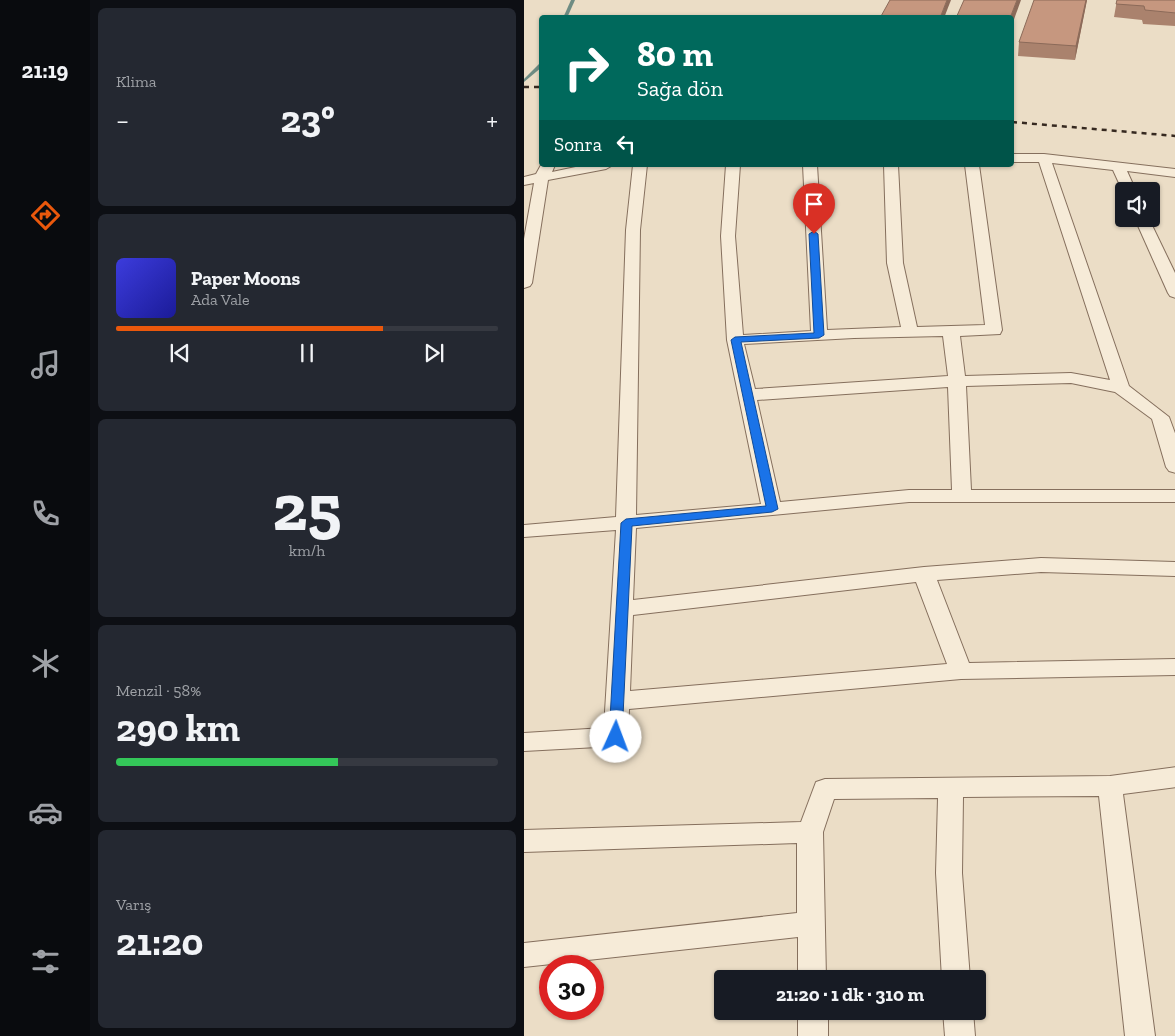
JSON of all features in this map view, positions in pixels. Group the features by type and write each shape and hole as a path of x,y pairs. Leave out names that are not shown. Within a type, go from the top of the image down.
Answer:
{"street":[{"path":"1014,158 1044,158 1175,173"},
{"path":"1044,158 1121,388"},
{"path":"524,181 545,171 586,167"},
{"path":"524,742 616,737 626,523 633,230 640,167"},
{"path":"733,167 728,236 735,340 772,509"},
{"path":"810,167 819,335"},
{"path":"891,167 895,263 910,332"},
{"path":"735,340 819,335 994,330 972,167"},
{"path":"1118,167 1125,182"},
{"path":"524,283 545,171"},
{"path":"1146,227 1175,293"},
{"path":"951,331 957,381 962,496"},
{"path":"747,395 957,381 1071,378 1121,388 1160,417 1175,467"},
{"path":"524,530 626,523 909,496 1175,496"},
{"path":"621,609 924,574 1042,565 1175,569"},
{"path":"924,574 961,671"},
{"path":"617,701 961,671 1175,667"},
{"path":"812,970 810,832 825,789 1110,786 1175,777"},
{"path":"1110,786 1140,1036"},
{"path":"951,788 949,873 955,970"},
{"path":"524,841 810,832"},
{"path":"524,955 812,923"},
{"path":"813,1020 813,1036"},
{"path":"959,1020 960,1036"}],"building":[{"path":"890,0 947,0 941,15 882,15"},
{"path":"964,0 1017,0 1011,15 957,15"},
{"path":"1034,0 1086,0 1076,46 1019,42"},
{"path":"1117,0 1176,0 1176,13 1145,10 1144,6 1116,4"}],"waterway":[{"path":"566,15 573,0"},
{"path":"524,81 539,67"}],"railway":[{"path":"524,87 539,87"},
{"path":"1014,122 1176,136"}],"route":[{"path":"616,737 626,523 772,509 735,340 819,335 814,234"}]}
